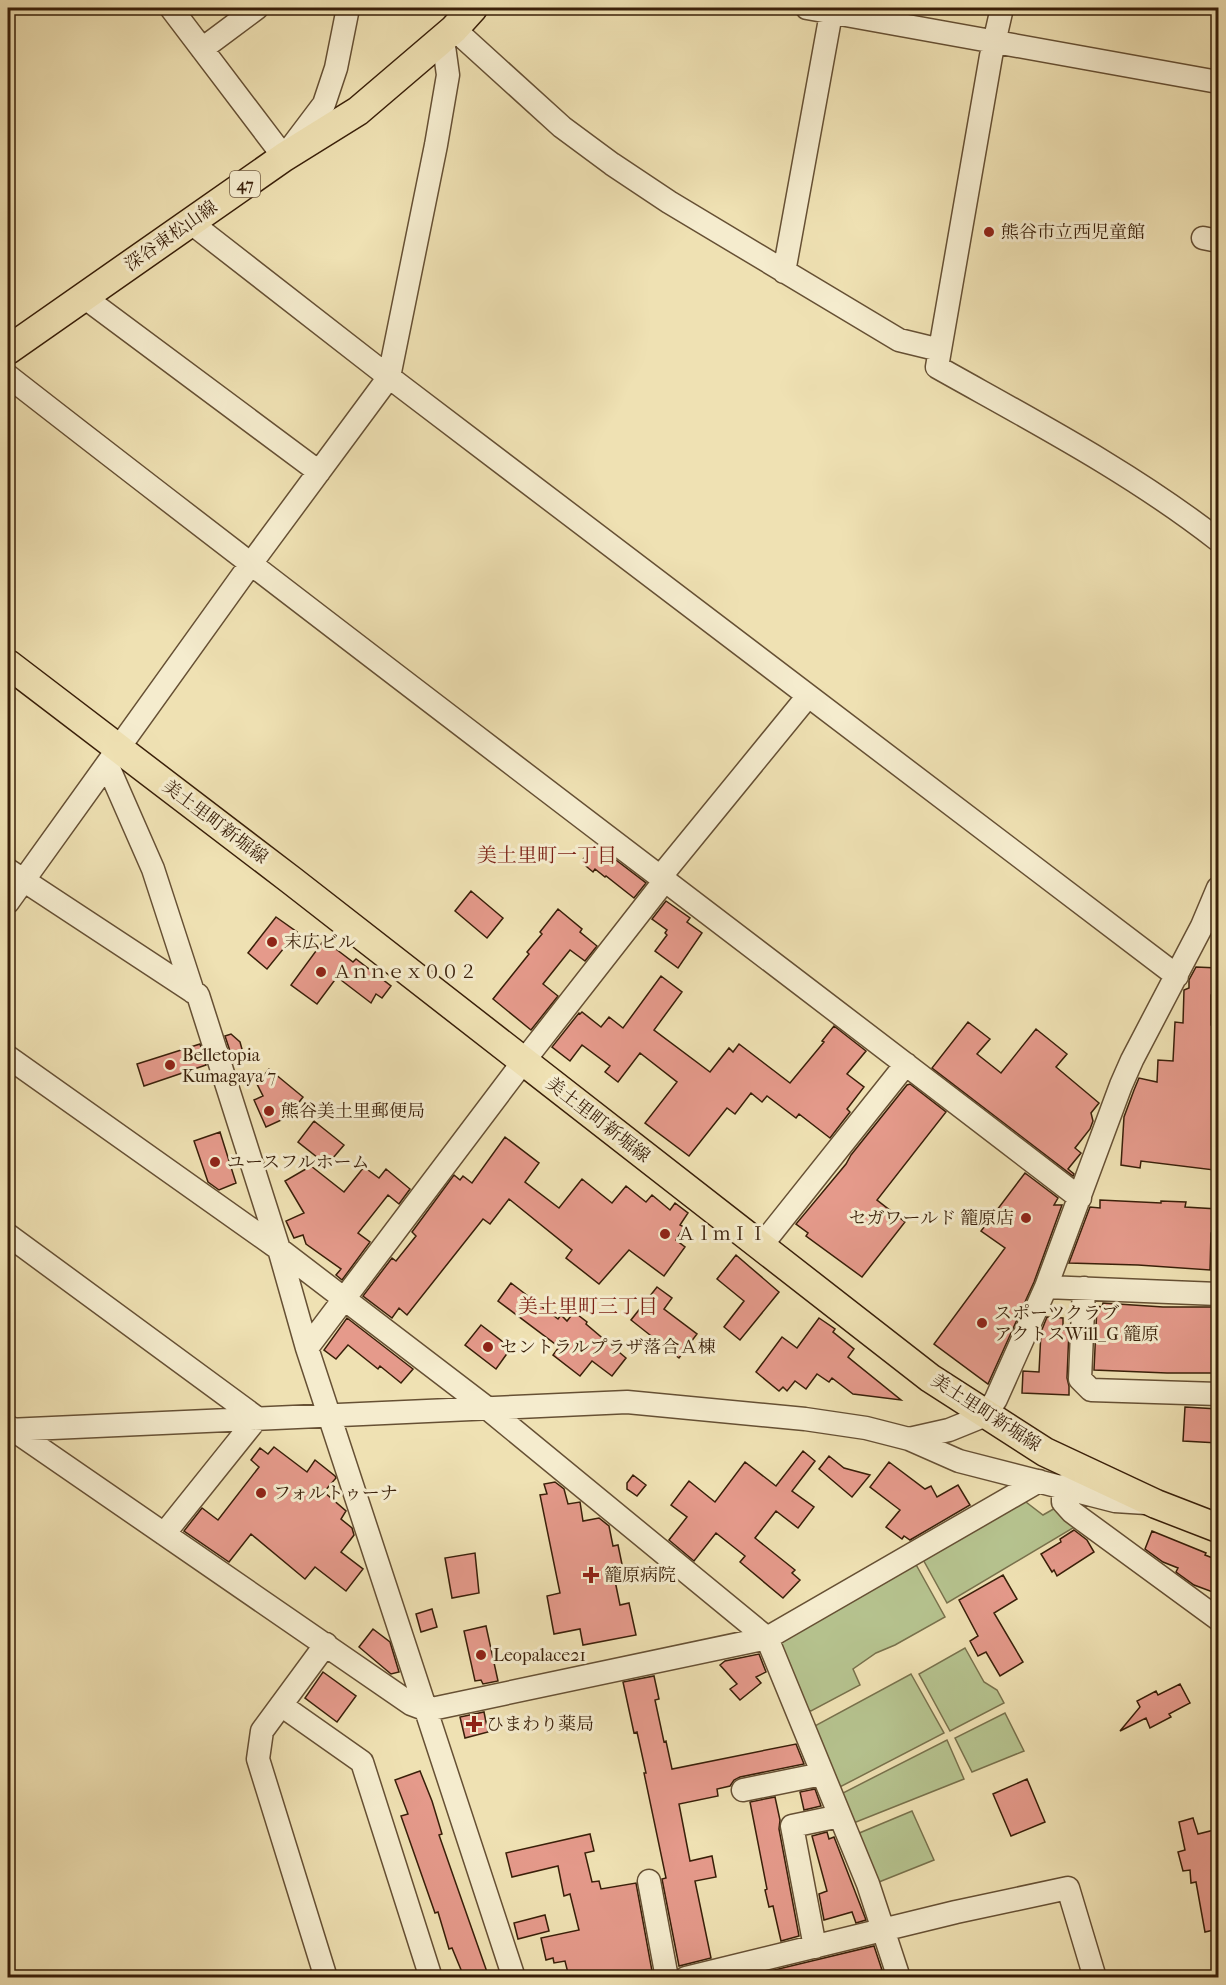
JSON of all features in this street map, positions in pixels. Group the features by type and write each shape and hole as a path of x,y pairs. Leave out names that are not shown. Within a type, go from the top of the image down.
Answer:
{"main road":[{"name":"深谷東松山線","path":"8,350 284,157 358,111 449,34 473,8"},
{"name":"美土里町新堀線","path":"8,664 112,756 291,879 930,1378 1045,1452 1156,1504 1218,1528"}],"street":[{"path":"171,8 284,157 324,104 336,68 348,8"},
{"path":"202,49 257,8"},
{"path":"807,8 831,10 1218,82"},
{"path":"1002,8 937,367 1115,468 1184,514 1218,540"},
{"path":"784,272 831,10"},
{"path":"449,34 562,127 669,202 899,340 940,351"},
{"path":"8,902 15,875 112,756 389,377 436,145 448,75 449,34"},
{"path":"190,222 389,377 1177,976"},
{"path":"84,297 319,472"},
{"path":"8,376 250,565 1080,1198"},
{"path":"307,1348 663,878 808,696"},
{"path":"112,756 153,869 193,992"},
{"path":"15,875 198,995 279,1249 307,1348 514,1977"},
{"path":"909,1439 950,1430 986,1415 996,1399 1046,1287 1125,1077 1202,926 1218,888"},
{"path":"8,1058 279,1249 486,1408 767,1638 885,1930 899,1977"},
{"path":"761,1246 906,1064"},
{"path":"8,1235 257,1418"},
{"path":"1046,1287 1218,1294"},
{"path":"1084,1288 1080,1379 1091,1390 1218,1394"},
{"path":"9,1428 627,1402 805,1419 866,1428 909,1439 959,1461 1115,1501 1156,1504"},
{"path":"164,1534 257,1418"},
{"path":"9,1428 411,1704 427,1710 767,1638 1039,1481"},
{"path":"1062,1486 1064,1502 1072,1512 1218,1619"},
{"path":"326,1644 262,1731 258,1759 326,1977"},
{"path":"281,1705 362,1762 430,1977"},
{"path":"743,1790 822,1774"},
{"path":"815,1947 792,1826 840,1816"},
{"path":"649,1881 668,1977"},
{"path":"686,1977 959,1911 1068,1888 1095,1977"}],"green space":[{"path":"1022,1499 1043,1515 1057,1507 1078,1525 947,1603 920,1554"},
{"path":"914,1561 945,1617 876,1653 853,1669 860,1685 811,1711 805,1709 777,1645"},
{"path":"965,1648 984,1682 997,1690 1004,1703 950,1731 919,1674"},
{"path":"911,1674 944,1733 836,1789 811,1728"},
{"path":"1005,1713 1024,1751 972,1772 955,1738"},
{"path":"947,1740 964,1779 851,1824 839,1795"},
{"path":"912,1811 934,1860 879,1882 857,1834"}],"building":[{"path":"595,844 646,883 634,898 606,876 595,869 593,872 581,862"},
{"path":"471,891 503,918 487,938 455,911"},
{"path":"666,901 690,918 687,922 702,933 678,968 655,951 667,935 665,933 667,930 652,919"},
{"path":"558,909 582,929 580,932 597,946 585,961 570,950 543,984 558,996 531,1030 493,999 529,954 527,952"},
{"name":"末広ビル","path":"276,917 297,932 267,969 248,953"},
{"path":"324,940 353,962 356,959 391,986 382,998 376,994 371,1003 337,977 317,1004 291,985"},
{"path":"1196,967 1218,968 1218,996 1211,995 1211,1025 1217,1025 1218,1029 1218,1136 1214,1170 1141,1161 1140,1168 1121,1165 1124,1117 1134,1090 1139,1078 1157,1082 1158,1060 1173,1061 1175,1022 1183,1023 1184,990 1189,988 1189,980"},
{"path":"661,976 682,992 654,1030 710,1072 729,1048 733,1052 739,1044 790,1083 824,1042 822,1041 834,1026 866,1051 847,1074 864,1087 847,1109 850,1112 830,1138 799,1114 796,1118 767,1096 762,1102 751,1093 735,1114 727,1108 689,1156 645,1123 677,1082 640,1053 618,1082 605,1072 610,1066 582,1045 570,1061 552,1047 582,1012 601,1027 609,1017 623,1028"},
{"path":"968,1022 990,1039 977,1054 1001,1073 1036,1029 1067,1054 1056,1067 1099,1103 1091,1113 1093,1121 1090,1129 1075,1148 1081,1153 1068,1169 1074,1174 1073,1176 932,1068"},
{"path":"231,1034 240,1042 245,1060 234,1063 225,1036"},
{"name":"Belletopia Kumagaya 7","path":"200,1044 206,1065 144,1086 137,1064"},
{"path":"269,1069 303,1097 296,1106 301,1111 266,1127 254,1100 263,1096 257,1084"},
{"path":"910,1084 946,1112 877,1200 905,1222 862,1277 806,1236 808,1233 796,1224"},
{"path":"314,1121 344,1145 327,1165 298,1142"},
{"name":"ユースフルホーム","path":"220,1132 236,1183 219,1190 208,1182 194,1141"},
{"path":"505,1137 539,1163 525,1182 559,1208 582,1179 612,1203 626,1186 646,1202 652,1195 670,1210 675,1203 688,1213 680,1225 684,1227 676,1240 685,1247 664,1276 629,1250 599,1284 566,1258 572,1250 509,1199 490,1224 483,1219 407,1315 399,1308 392,1318 363,1296 392,1258 396,1261 416,1236 412,1232 454,1175 460,1180 463,1176 472,1183"},
{"path":"311,1166 344,1192 364,1167 379,1178 386,1169 410,1189 399,1204 388,1195 358,1233 370,1242 342,1280 336,1275 341,1269 306,1244 303,1235 294,1238 286,1221 304,1213 285,1181"},
{"path":"1025,1173 1058,1198 1054,1205 1062,1205 1034,1282 988,1384 934,1344 1005,1248 981,1231"},
{"path":"1100,1200 1186,1202 1185,1207 1218,1209 1218,1234 1211,1233 1210,1270 1069,1263 1090,1207 1100,1208"},
{"path":"736,1255 779,1292 740,1340 724,1327 744,1301 717,1279"},
{"path":"511,1283 558,1319 561,1315 567,1321 574,1312 587,1322 586,1324 626,1358 612,1376 592,1361 580,1376 553,1355 559,1347 498,1301"},
{"path":"657,1287 672,1298 664,1309 697,1334 679,1358 631,1320"},
{"path":"1103,1303 1163,1307 1218,1307 1218,1373 1094,1370 1097,1306 1102,1307"},
{"path":"1047,1317 1063,1318 1063,1330 1069,1330 1067,1378 1069,1395 1022,1393 1023,1371 1039,1372 1041,1332"},
{"path":"347,1318 413,1369 401,1383 380,1366 378,1369 348,1345 336,1359 324,1350"},
{"path":"819,1318 835,1329 833,1332 854,1349 848,1357 901,1400 853,1394 832,1378 829,1382 817,1374 806,1389 795,1381 787,1391 783,1387 779,1391 756,1372 782,1337 797,1348"},
{"name":"セントラルプラザ落合Ａ棟","path":"481,1325 511,1348 496,1369 465,1345"},
{"path":"1185,1407 1218,1409 1218,1443 1183,1441"},
{"path":"274,1447 307,1472 315,1460 336,1478 324,1492 346,1511 341,1519 352,1528 354,1535 341,1552 363,1569 346,1591 315,1567 305,1579 251,1534 229,1562 184,1531 202,1508 218,1520 259,1467 251,1460 260,1448 268,1454"},
{"path":"803,1451 815,1461 792,1491 814,1507 798,1528 776,1511 755,1538 795,1570 792,1573 800,1580 783,1598 740,1562 745,1556 716,1533 694,1561 669,1540 687,1517 671,1505 689,1481 715,1502 745,1462 776,1486"},
{"path":"829,1456 844,1468 870,1475 852,1497 819,1469"},
{"path":"889,1462 925,1489 931,1486 937,1497 958,1485 970,1505 910,1540 904,1536 902,1539 886,1527 900,1510 870,1487"},
{"path":"633,1475 646,1485 637,1496 627,1489 627,1483"},
{"name":"籠原病院","path":"555,1482 564,1489 568,1504 580,1502 583,1521 599,1518 609,1526 613,1546 618,1545 624,1574 614,1576 620,1605 629,1603 636,1635 583,1645 580,1629 554,1634 547,1596 560,1593 540,1495 547,1494 544,1484"},
{"path":"1074,1530 1087,1540 1094,1552 1057,1576 1041,1554 1061,1542 1060,1539"},
{"path":"1152,1531 1218,1560 1218,1594 1194,1585 1176,1572 1178,1568 1163,1562 1145,1549"},
{"path":"475,1553 479,1593 452,1598 445,1558"},
{"path":"1003,1575 1017,1599 994,1613 1023,1662 1000,1676 986,1652 978,1656 970,1641 978,1636 959,1600"},
{"path":"432,1609 437,1627 421,1632 416,1614"},
{"name":"Leopalace21","path":"486,1626 498,1681 483,1684 481,1680 475,1681 464,1631"},
{"path":"373,1629 390,1642 399,1672 391,1674 359,1647"},
{"path":"759,1654 766,1672 756,1677 761,1683 740,1700 730,1689 737,1684 720,1665 725,1661"},
{"path":"323,1672 356,1696 337,1722 305,1698"},
{"path":"654,1676 659,1699 655,1700 672,1769 796,1744 804,1764 740,1777 730,1786 717,1789 718,1796 679,1804 690,1861 712,1856 716,1877 695,1881 711,1958 679,1966 662,1879 666,1878 644,1773 646,1773 637,1732 634,1733 623,1682"},
{"path":"1180,1684 1190,1703 1169,1714 1171,1717 1150,1728 1146,1718 1120,1731 1140,1707 1137,1701 1156,1691 1158,1695"},
{"name":"ひまわり薬局","path":"484,1712 488,1732 465,1738 460,1717"},
{"path":"420,1771 442,1834 439,1835 487,1972 472,1977 464,1977 452,1948 449,1949 438,1912 435,1913 401,1816 408,1814 395,1780"},
{"path":"1027,1779 1045,1822 1011,1836 993,1794"},
{"path":"815,1789 821,1806 804,1810 800,1792"},
{"path":"775,1797 799,1936 781,1941 773,1906 769,1907 765,1890 767,1889 750,1802"},
{"path":"1193,1818 1198,1834 1218,1829 1218,1929 1205,1932 1196,1882 1191,1883 1190,1870 1183,1871 1178,1852 1185,1850 1179,1822"},
{"path":"827,1832 829,1839 834,1837 866,1920 856,1923 852,1912 824,1920 819,1894 827,1891 812,1836"},
{"path":"590,1834 594,1851 585,1853 592,1882 599,1881 601,1889 636,1883 652,1971 650,1972 651,1977 569,1977 565,1961 554,1963 553,1958 546,1960 541,1938 579,1930 570,1894 564,1896 558,1866 512,1877 506,1853"},
{"path":"545,1915 549,1931 518,1939 514,1923"},
{"path":"874,1946 882,1970 879,1971 881,1977 758,1977 758,1974"}],"place":[{"name":"熊谷市立西児童館","path":"989,232"},
{"name":"末広ビル","path":"272,942"},
{"name":"Ａｎｎｅｘ００２","path":"321,972"},
{"name":"Belletopia Kumagaya 7","path":"170,1065"},
{"name":"熊谷美土里郵便局","path":"269,1111"},
{"name":"ユースフルホーム","path":"215,1162"},
{"name":"セガワールド 籠原店","path":"1026,1218"},
{"name":"ＡｌｍＩＩ","path":"665,1234"},
{"name":"スポーツクラブ アクトスWill_G 籠原","path":"982,1323"},
{"name":"セントラルプラザ落合Ａ棟","path":"488,1347"},
{"name":"フォルトゥーナ","path":"261,1493"},
{"name":"籠原病院","path":"591,1575"},
{"name":"Leopalace21","path":"481,1655"},
{"name":"ひまわり薬局","path":"474,1724"}],"district":[{"name":"美土里町一丁目","path":"547,855"},
{"name":"美土里町三丁目","path":"588,1306"}]}
